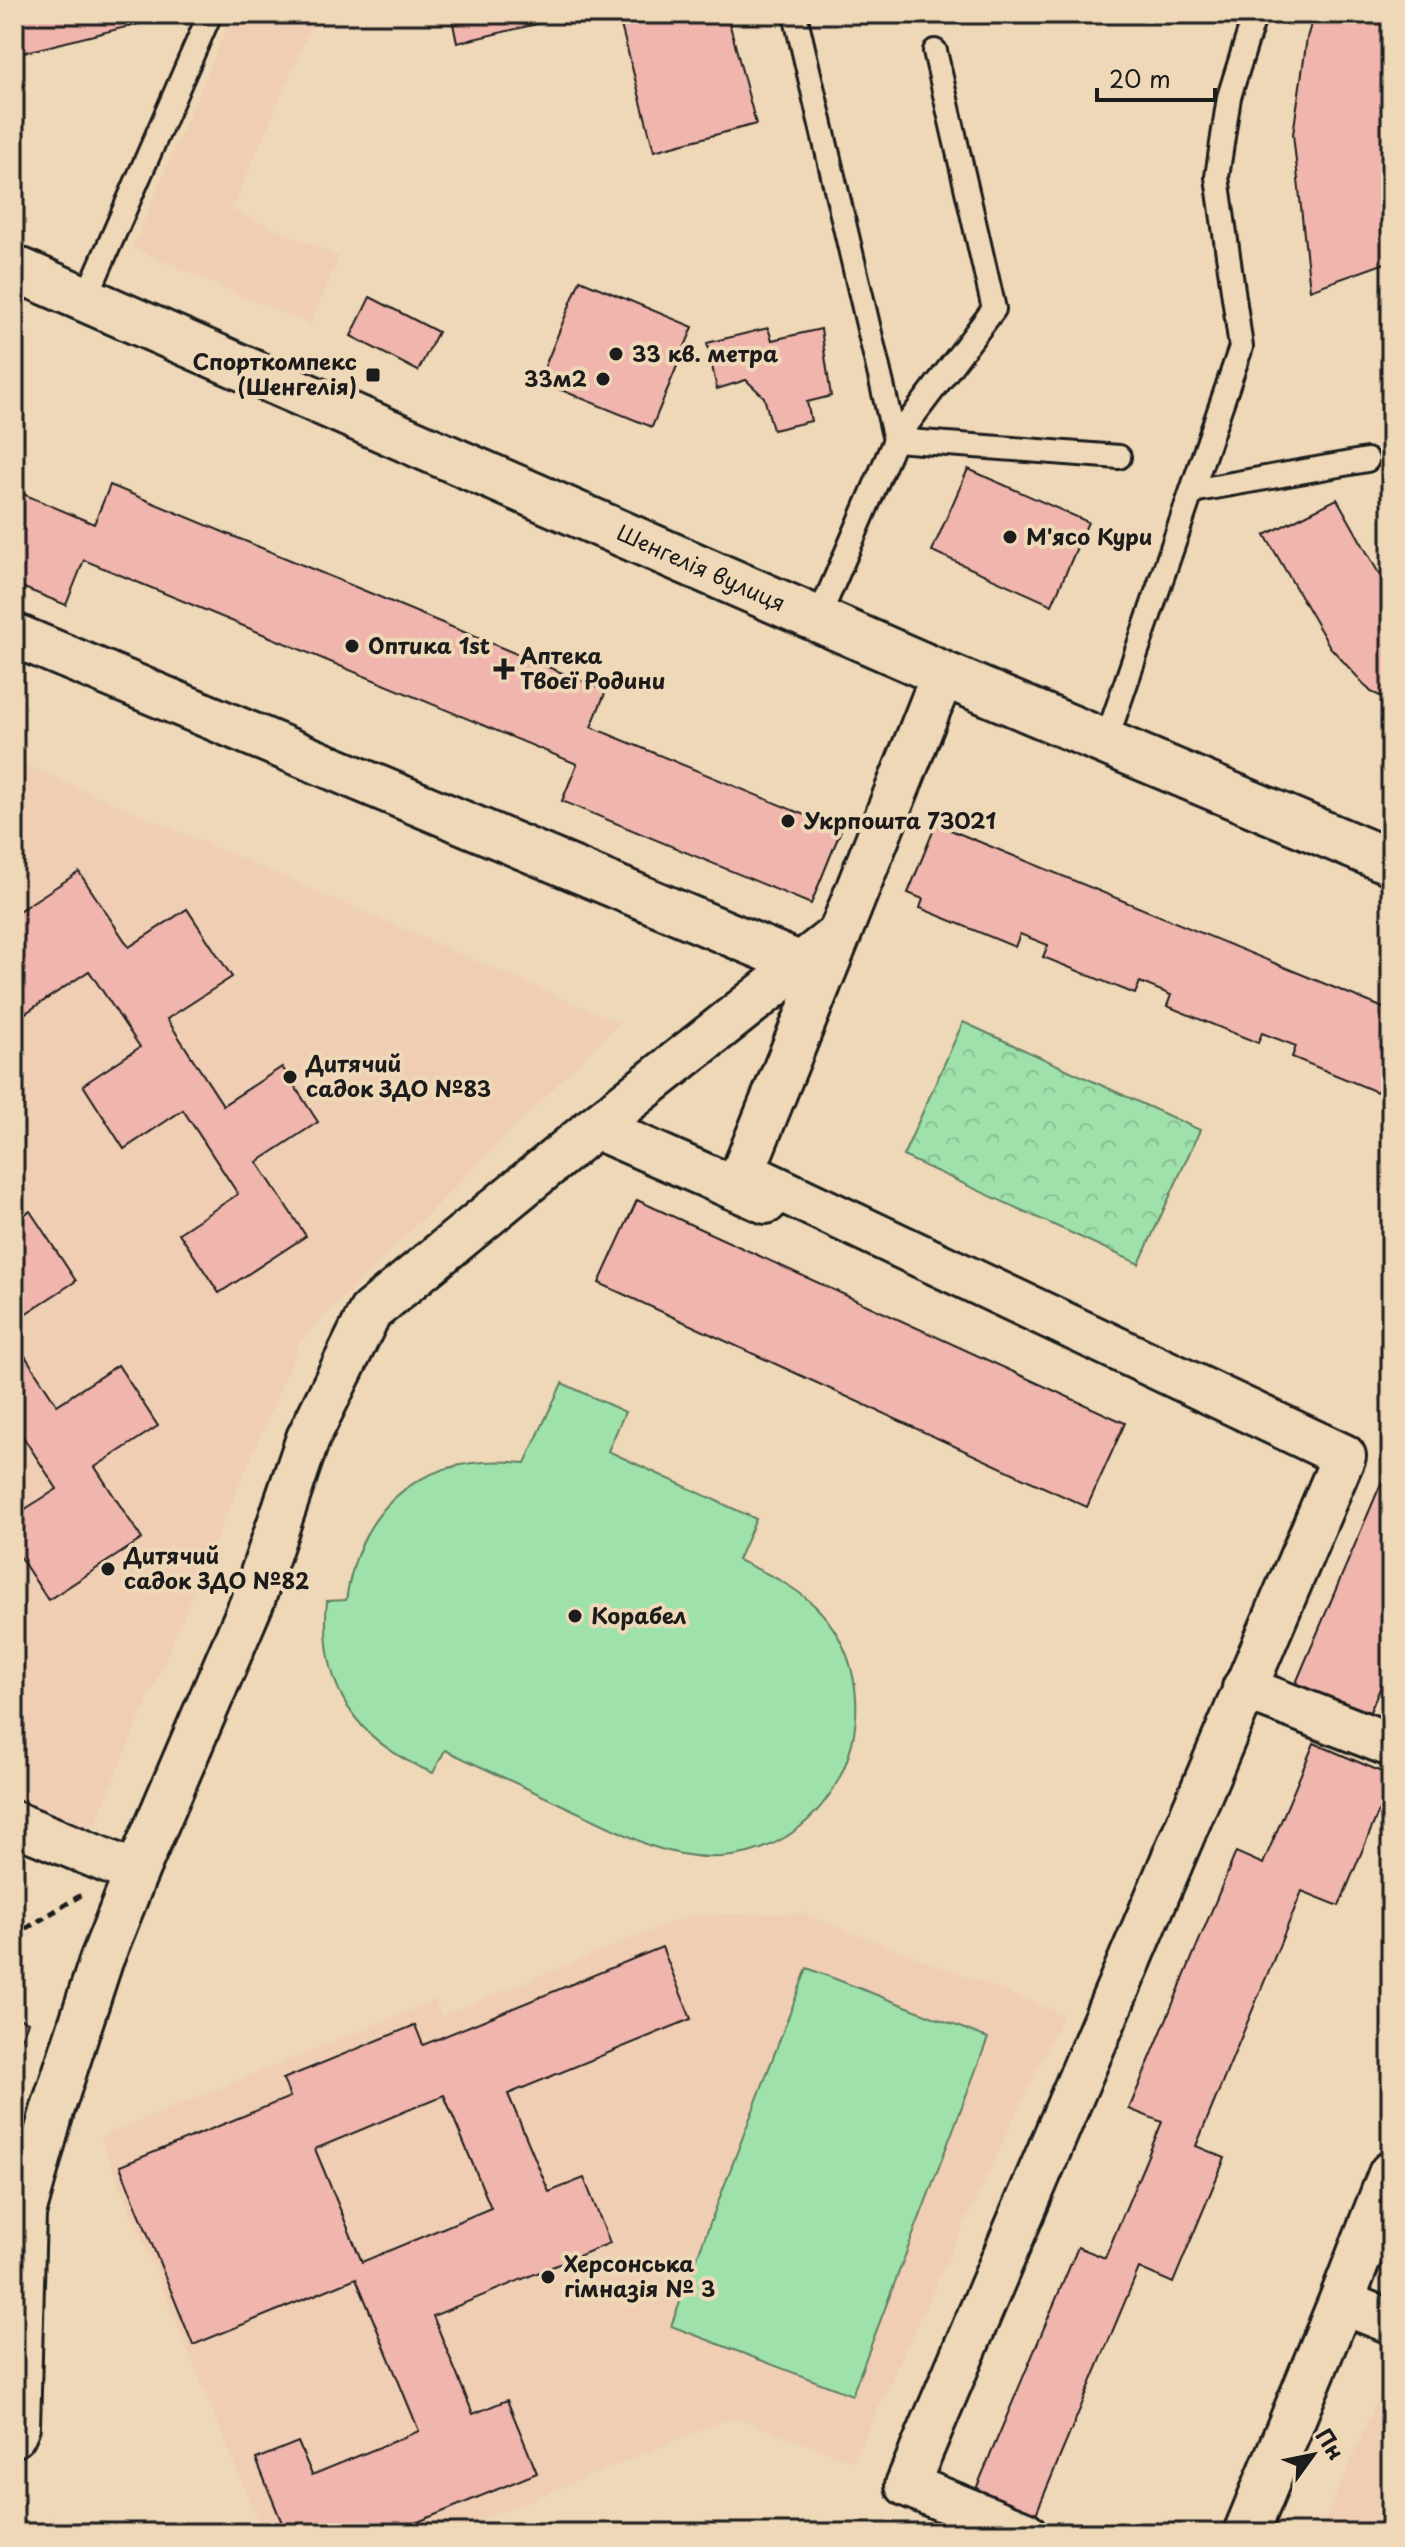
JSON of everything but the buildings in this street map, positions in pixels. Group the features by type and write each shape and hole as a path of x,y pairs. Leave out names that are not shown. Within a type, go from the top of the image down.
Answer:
{"street":[{"name":"Шенгелія вулиця","path":"14,268 943,674 1391,862"},
{"path":"14,635 801,964"},
{"path":"943,674 743,1172 1344,1456"},
{"path":"14,2435 18,2426 24,2214 53,2108 130,1871 253,1600 308,1438 370,1312 595,1127 840,933"},
{"path":"595,1127 1344,1456"},
{"path":"1025,2533 907,2485 1344,1456"},
{"path":"1244,1688 1391,1745"},
{"path":"14,1823 130,1871"},
{"path":"1246,2533 1391,2174"},
{"path":"1341,2302 1391,2322"}],"lane":[{"path":"86,298 210,14"},
{"path":"795,14 895,440"},
{"path":"1106,741 1241,347 1217,177 1229,97 1255,14"},
{"path":"818,619 895,440 994,309 935,51"},
{"path":"895,440 1119,457"},
{"path":"1192,491 1367,460"}],"path":[{"path":"14,1936 130,1871"}],"shaded area":[{"path":"233,14 316,14 232,210 339,257 310,325 132,248"},
{"name":"Дитячий садок ЗДО №83","path":"14,760 619,1023 301,1340 91,1833 14,1799"},
{"name":"Херсонська гімназія № 3","path":"801,1913 1063,2014 853,2461 733,2417 450,2533 263,2533 100,2137 435,2000 441,2016 689,1915"},
{"path":"1391,2368 1391,2533 1320,2533"},
{"path":"51,2517 90,2533 45,2533"}],"green space":[{"path":"963,1022 1200,1130 1139,1264 903,1156"},
{"name":"Корабел","path":"562,1383 625,1412 608,1451 756,1519 738,1560 798,1592 816,1607 839,1637 852,1671 856,1707 852,1742 840,1776 821,1806 794,1831 761,1849 733,1856 704,1857 648,1845 445,1750 433,1773 382,1745 363,1727 336,1684 329,1659 327,1601 346,1600 354,1565 366,1535 383,1510 404,1490 429,1475 457,1466 490,1462 525,1463"},
{"path":"807,1968 988,2038 852,2395 671,2326"}],"place":[{"name":"33 кв. метра","path":"616,354"},
{"name":"Спорткомпекс (Шенгелія)","path":"373,375"},
{"name":"33м2","path":"603,379"},
{"name":"М'ясо Кури","path":"1010,537"},
{"name":"Оптика 1st","path":"352,646"},
{"name":"Аптека Твоєї Родини","path":"504,669"},
{"name":"Укрпошта 73021","path":"788,821"},
{"name":"Дитячий садок ЗДО №83","path":"290,1077"},
{"name":"Дитячий садок ЗДО №82","path":"108,1569"},
{"name":"Корабел","path":"575,1616"},
{"name":"Херсонська гімназія № 3","path":"548,2277"}]}
